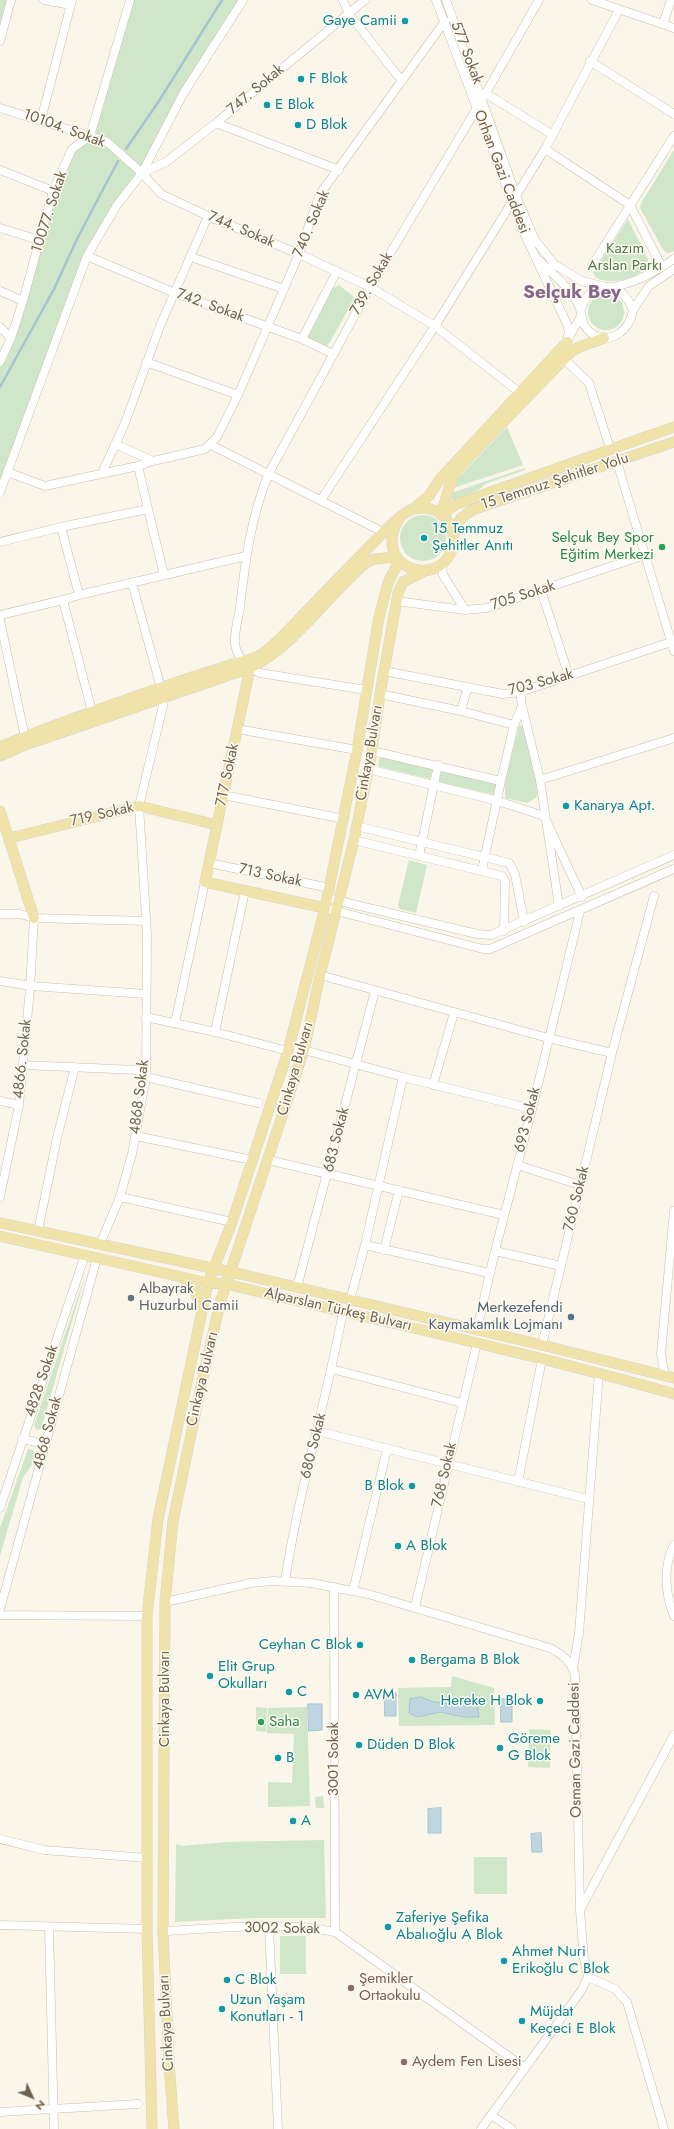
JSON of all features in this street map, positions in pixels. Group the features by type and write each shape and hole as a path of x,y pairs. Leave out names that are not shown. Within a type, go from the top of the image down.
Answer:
{"main road":[{"path":"442,515 449,483 457,470 564,359 577,348 604,338"},
{"path":"0,756 258,656 271,646 383,532 429,496 440,479 567,342"},
{"name":"15 Temmuz Şehitler Yolu","path":"442,515 457,504 610,448 674,427"},
{"name":"15 Temmuz Şehitler Yolu","path":"454,540 458,522 467,513 475,509 674,442"},
{"path":"399,519 391,538 393,551 398,559 409,568 427,570 442,564 451,552 454,540 452,528 442,515 423,508 411,510"},
{"path":"0,747 92,712 250,668 271,657 288,642 367,562 375,559 398,559"},
{"name":"Cinkaya Bulvarı","path":"152,2129 147,1929 147,1616 158,1519 208,1283 232,1222 288,1051 329,893 357,750 379,617 388,583 398,559"},
{"name":"Cinkaya Bulvarı","path":"174,2129 163,1931 165,1602 173,1521 202,1378 226,1284 304,1050 320,975 354,840 372,751 396,601 403,582 427,570"},
{"name":"717 Sokak","path":"205,882 250,668"},
{"name":"719 Sokak","path":"10,838 139,806 217,825"},
{"path":"0,811 10,838 34,918"},
{"name":"713 Sokak","path":"205,882 325,908"},
{"name":"Alparslan Türkeş Bulvarı","path":"0,1223 297,1287 477,1329 670,1377"},
{"name":"Alparslan Türkeş Bulvarı","path":"0,1236 208,1283 226,1284 477,1343 599,1373 674,1394"},
{"path":"178,1276 192,1285 198,1294 200,1315"}],"street":[{"path":"0,41 11,0"},
{"path":"41,120 71,2 44,0"},
{"path":"90,136 130,0"},
{"path":"0,492 87,256 117,205 142,173 183,94 243,0"},
{"path":"343,0 349,14 402,81"},
{"name":"747. Sokak","path":"142,173 166,162 216,123 365,0"},
{"name":"Orhan Gazi Caddesi","path":"436,0 476,108 514,199 523,231 567,324 569,331 567,342"},
{"name":"577 Sokak","path":"446,0 484,96 514,199 526,218 540,247 555,265 582,281 602,286"},
{"name":"739. Sokak","path":"242,661 235,644 246,556 260,495 269,473 370,287 484,96 539,0"},
{"path":"592,0 674,28"},
{"path":"663,24 671,0"},
{"path":"321,500 435,326 545,149 590,61 619,10"},
{"name":"740. Sokak","path":"211,445 218,437 238,395 267,326 300,254 320,194 339,170 445,21"},
{"path":"590,61 674,114"},
{"path":"484,96 553,135"},
{"name":"10104. Sokak","path":"0,108 106,141 142,173"},
{"path":"216,123 339,170"},
{"name":"10077. Sokak","path":"0,362 11,338 24,301 53,191 72,149 90,136"},
{"path":"593,264 674,136"},
{"path":"545,149 630,206 662,267"},
{"path":"0,170 53,191"},
{"name":"744. Sokak","path":"142,173 161,194 208,216 300,254 370,287 435,326 520,393"},
{"path":"102,473 125,423 160,326 208,216"},
{"path":"0,228 39,240"},
{"path":"534,253 570,292 591,333 604,338 616,336 624,331 629,324 633,310 649,286 674,269"},
{"name":"742. Sokak","path":"87,256 175,293 302,339 333,354"},
{"path":"191,257 284,289"},
{"path":"612,288 637,282 674,259"},
{"path":"302,339 337,271"},
{"path":"567,342 581,314 588,294 602,286 618,289 625,294 633,310"},
{"path":"0,291 24,301"},
{"path":"0,327 11,338"},
{"path":"564,359 589,383 610,448"},
{"path":"146,362 238,395"},
{"path":"115,444 153,461"},
{"path":"7,472 45,486 138,466 205,449 211,445 383,532"},
{"path":"617,462 674,650"},
{"path":"138,466 164,575"},
{"path":"0,542 60,527 148,509"},
{"path":"60,527 79,596"},
{"name":"705 Sokak","path":"396,601 465,610 487,608 645,555"},
{"path":"0,615 246,556"},
{"path":"442,564 443,575 465,610"},
{"path":"132,583 162,693"},
{"path":"541,590 569,676"},
{"path":"63,600 92,712"},
{"path":"0,620 25,737"},
{"name":"703 Sokak","path":"384,671 467,689 503,694 520,692 672,641"},
{"path":"242,661 250,668 273,675 366,690"},
{"path":"461,711 467,689"},
{"path":"520,692 540,780 544,816 559,906"},
{"name":"4868 Sokak","path":"100,1244 120,1197 132,1154 146,1077 146,921 139,806 163,706 162,693"},
{"path":"380,694 461,711 514,725"},
{"path":"482,870 514,725 522,706"},
{"path":"237,729 357,750"},
{"path":"540,780 674,738"},
{"path":"372,751 438,765 501,781"},
{"path":"418,856 438,765"},
{"path":"368,769 498,801 544,816 582,896"},
{"path":"223,796 344,819"},
{"path":"356,826 485,856 511,865 524,922"},
{"path":"354,840 482,870 504,877 504,931"},
{"name":"713 Sokak","path":"209,863 329,893 339,900 477,934 491,935 504,931 674,855"},
{"path":"325,908 482,949 490,949 674,869"},
{"path":"175,1023 205,882"},
{"path":"215,1032 245,891"},
{"name":"760 Sokak","path":"542,1345 612,1053 654,896"},
{"name":"693 Sokak","path":"477,1329 494,1250 532,1110 548,1038 580,911"},
{"path":"0,914 20,914 34,918 146,921"},
{"name":"4866. Sokak","path":"0,1197 18,1105 23,1065 31,986 34,918"},
{"path":"320,975 454,1013 612,1053"},
{"path":"0,981 31,986 146,994"},
{"name":"683 Sokak","path":"297,1287 329,1174 375,991"},
{"path":"434,1085 454,1013"},
{"path":"146,1017 215,1032 288,1051"},
{"path":"304,1050 532,1110"},
{"path":"23,1065 137,1070 146,1077 258,1103"},
{"path":"38,1231 56,1138 75,1067"},
{"path":"350,1300 365,1245 403,1077"},
{"path":"0,1101 18,1105"},
{"path":"136,1136 252,1160"},
{"path":"268,1160 504,1215"},
{"path":"517,1165 580,1186"},
{"path":"384,1250 399,1190"},
{"path":"120,1197 232,1222"},
{"path":"670,1377 662,1354 674,1211"},
{"path":"365,1245 489,1273"},
{"path":"494,1250 561,1266"},
{"name":"4828 Sokak","path":"0,1508 85,1255"},
{"name":"4868 Sokak","path":"0,1609 97,1258"},
{"name":"680 Sokak","path":"285,1581 292,1534 332,1369 344,1312"},
{"name":"768 Sokak","path":"415,1607 447,1464 477,1343"},
{"path":"518,1482 542,1359"},
{"path":"332,1369 462,1403"},
{"path":"573,1668 579,1633 588,1499 599,1373"},
{"path":"317,1431 588,1499"},
{"path":"22,1439 45,1444"},
{"path":"353,1591 387,1449"},
{"path":"674,1545 671,1558 667,1566 668,1590 674,1616"},
{"name":"Osman Gazi Caddesi","path":"165,1602 251,1583 285,1581 334,1587 415,1607 550,1648 564,1657 573,1668 575,1675 580,1910 584,1959 588,1977"},
{"name":"3001 Sokak","path":"334,1587 336,1932"},
{"path":"0,1615 147,1616"},
{"path":"580,1910 674,1735"},
{"path":"0,1839 44,1850 148,1858"},
{"path":"0,1925 147,1929"},
{"path":"49,1927 54,2129"},
{"path":"269,1927 278,2129"},
{"name":"3002 Sokak","path":"163,1931 269,1927 320,1928 336,1932 525,2068"},
{"path":"481,2129 581,1991 588,1977 615,1989 627,2002 664,2129"},
{"path":"0,2112 138,2104"},
{"path":"491,2115 512,2129"}],"green space":[{"path":"0,0 8,0 0,32"},
{"path":"130,0 243,0 225,27 142,173 87,256 0,492 0,362 39,240 72,149 90,136"},
{"name":"Kazım Arslan Parkı","path":"674,150 674,251 668,253 664,251 640,208 641,203"},
{"name":"Kazım Arslan Parkı","path":"628,219 648,260 647,267 637,275 620,280 611,281 597,278 593,273"},
{"path":"339,285 355,298 327,347 305,338 332,289"},
{"path":"606,294 616,297 621,302 624,312 621,322 616,327 606,330 596,327 591,322 588,312 591,302 596,297"},
{"path":"507,427 523,465 453,488 457,479"},
{"path":"525,468 525,470 485,484 480,489 454,500 452,499 451,493"},
{"path":"423,515 436,519 442,525 446,538 442,551 436,557 423,561 410,557 404,551 400,538 404,525 410,519"},
{"path":"519,726 524,726 537,788 537,797 527,803 505,798 505,781"},
{"path":"382,756 433,767 430,779 380,767 378,765"},
{"path":"442,769 498,782 495,795 439,782"},
{"path":"409,860 427,865 416,913 400,909 398,905"},
{"path":"86,1273 41,1429 37,1430 34,1425"},
{"path":"28,1449 33,1450 33,1461 23,1477 0,1556 0,1528"},
{"path":"452,1676 494,1688 495,1725 399,1726 398,1688 451,1687"},
{"name":"Saha","path":"256,1707 267,1708 266,1732 256,1731"},
{"path":"307,1707 310,1806 268,1807 268,1782 292,1783 294,1734 267,1733 268,1708"},
{"path":"529,1729 551,1730 550,1768 528,1767"},
{"path":"323,1796 324,1808 316,1808 315,1797"},
{"path":"324,1840 326,1918 252,1918 175,1922 176,1844 182,1846 226,1842"},
{"path":"474,1857 507,1857 507,1894 474,1894"},
{"path":"280,1936 306,1936 306,1974 280,1974"}],"water":[{"path":"385,1693 396,1693 396,1716 385,1716"},
{"path":"421,1697 434,1702 452,1703 475,1697 480,1701 478,1709 479,1717 463,1717 440,1712 418,1717 409,1713 410,1699"},
{"path":"501,1699 512,1699 512,1722 501,1722"},
{"path":"308,1704 322,1704 322,1730 309,1731"},
{"path":"441,1808 441,1833 428,1833 428,1809"},
{"path":"541,1833 542,1852 532,1852 531,1834"}],"waterway":[{"path":"126,149 159,101 222,0"},
{"path":"0,387 54,289 77,239 118,161"}],"place":[{"name":"Gaye Camii","path":"405,21"},
{"name":"F Blok","path":"301,79"},
{"name":"E Blok","path":"267,105"},
{"name":"D Blok","path":"298,125"},
{"name":"15 Temmuz Şehitler Anıtı","path":"424,538"},
{"name":"Selçuk Bey Spor Eğitim Merkezi","path":"662,547"},
{"name":"Kanarya Apt.","path":"566,806"},
{"name":"Albayrak Huzurbul Camii","path":"131,1298"},
{"name":"Merkezefendi Kaymakamlık Lojmanı","path":"571,1317"},
{"name":"B Blok","path":"412,1486"},
{"name":"A Blok","path":"398,1546"},
{"name":"Ceyhan C Blok","path":"360,1645"},
{"name":"Bergama B Blok","path":"412,1660"},
{"name":"Elit Grup Okulları","path":"210,1676"},
{"name":"C","path":"289,1692"},
{"name":"AVM","path":"356,1695"},
{"name":"Hereke H Blok","path":"540,1701"},
{"name":"Saha","path":"261,1722"},
{"name":"Düden D Blok","path":"359,1745"},
{"name":"Göreme G Blok","path":"500,1748"},
{"name":"B","path":"278,1758"},
{"name":"A","path":"293,1821"},
{"name":"Zaferiye Şefika Abalıoğlu A Blok","path":"388,1927"},
{"name":"Ahmet Nuri Erikoğlu C Blok","path":"504,1961"},
{"name":"C Blok","path":"227,1980"},
{"name":"Şemikler Ortaokulu","path":"351,1988"},
{"name":"Uzun Yaşam Konutları - 1","path":"222,2009"},
{"name":"Müjdat Keçeci E Blok","path":"522,2021"},
{"name":"Aydem Fen Lisesi","path":"404,2062"}],"district":[{"name":"Selçuk Bey","path":"572,293"}]}
